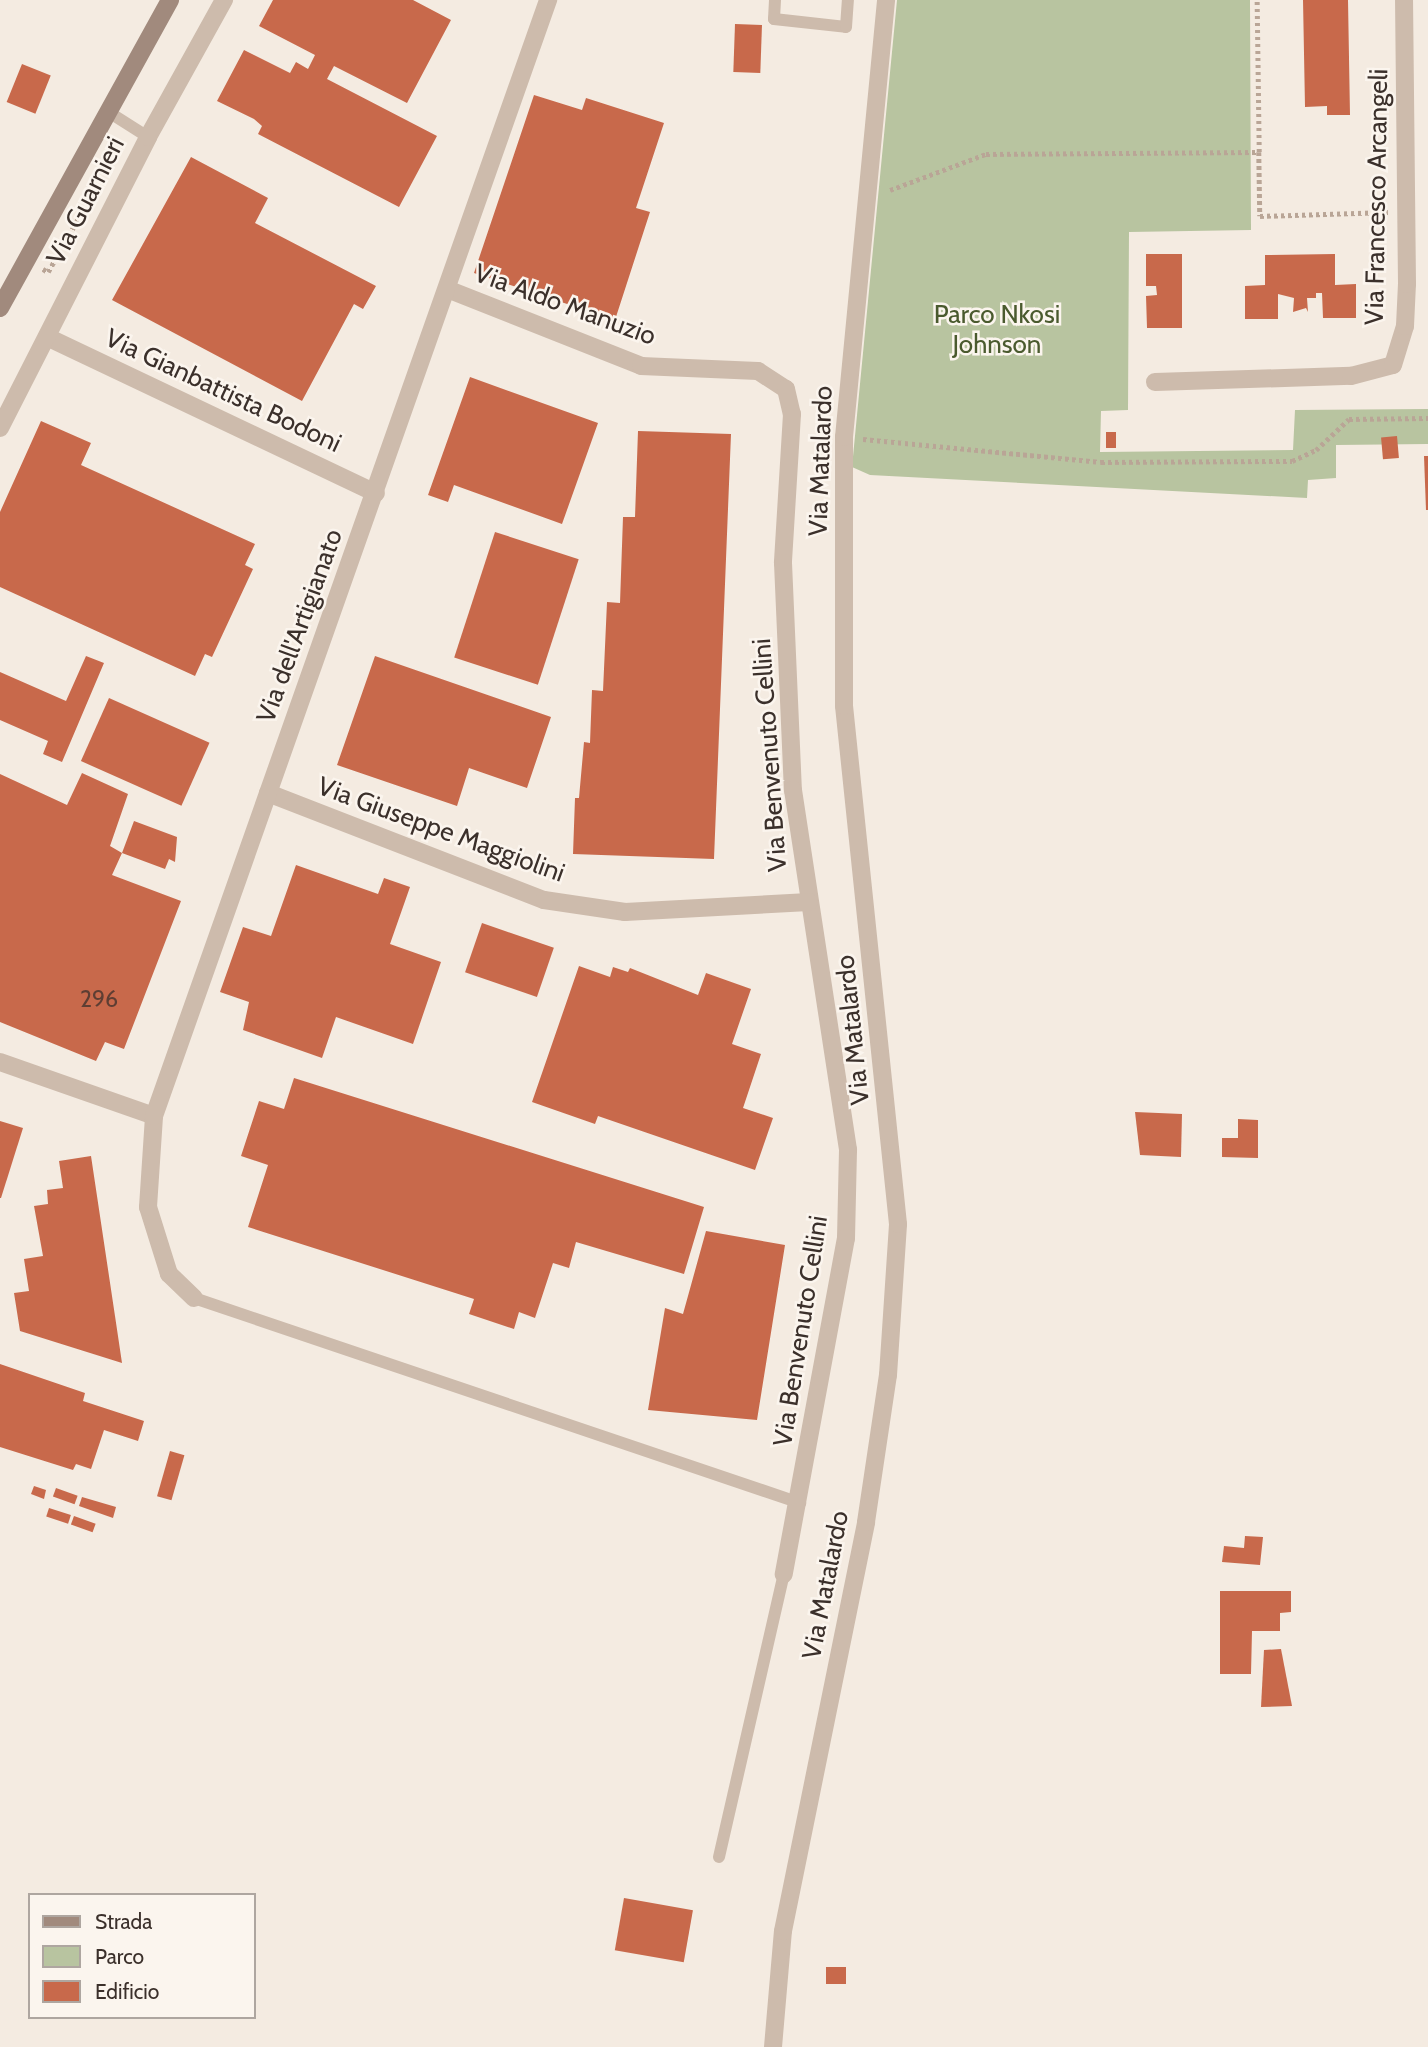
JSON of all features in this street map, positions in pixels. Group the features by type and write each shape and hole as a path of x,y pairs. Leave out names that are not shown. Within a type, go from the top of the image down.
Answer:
{"main road":[{"path":"0,308 170,0"}],"street":[{"name":"Via Guarnieri","path":"0,428 148,137 224,0"},
{"name":"Via dell'Artigianato","path":"194,1297 169,1274 148,1207 154,1116 376,494 548,0"},
{"name":"Via Matalardo","path":"773,2047 783,1931 866,1522 888,1375 898,1224 844,706 844,438 887,0"},
{"name":"Via Francesco Arcangeli","path":"1155,382 1351,376 1392,365 1405,326 1408,212 1404,0"},
{"name":"Via Aldo Manuzio","path":"447,289 641,366 758,372 786,389"},
{"name":"Via Gianbattista Bodoni","path":"47,337 376,494"},
{"name":"Via Benvenuto Cellini","path":"784,1574 800,1503 846,1238 848,1150 793,790 783,563 792,414 786,389"},
{"name":"Via Giuseppe Maggiolini","path":"268,793 544,900 625,912 808,902"},
{"path":"0,1062 154,1116"}],"lane":[{"path":"775,0 774,19 846,27 848,0"},
{"path":"107,111 148,137"},
{"path":"194,1297 800,1503"},
{"name":"Via Benvenuto Cellini","path":"719,1857 784,1574"}],"path":[{"path":"1257,0 1260,216 1408,212"},
{"path":"867,199 986,154 1259,152"},
{"path":"844,438 1101,462 1292,461 1316,450 1349,419 1428,418"}],"green space":[{"name":"Parco Nkosi Johnson","path":"897,0 1250,0 1251,230 1129,232 1128,410 1101,411 1100,452 1293,450 1295,410 1428,409 1428,444 1336,445 1336,478 1308,480 1307,498 870,475 852,467"}],"building":[{"path":"273,0 413,0 451,20 407,103 334,66 327,79 437,136 399,207 258,134 262,126 254,119 217,101 244,50 290,73 296,62 308,69 315,55 259,26"},
{"path":"1303,0 1348,0 1350,115 1327,115 1327,106 1305,107"},
{"path":"735,24 762,25 760,73 733,72"},
{"path":"22,64 51,76 35,114 7,102"},
{"path":"534,95 582,110 586,98 664,123 636,208 650,212 615,320 474,273"},
{"path":"191,157 268,198 255,223 376,286 363,309 354,304 302,401 112,300"},
{"path":"1146,254 1182,254 1182,328 1147,328 1146,296 1157,295 1156,286 1146,286"},
{"path":"1335,254 1335,285 1356,284 1356,318 1323,318 1322,293 1316,293 1316,298 1307,298 1308,312 1306,308 1293,312 1294,298 1278,294 1278,319 1245,319 1245,286 1265,285 1265,255"},
{"path":"470,377 598,423 562,524 454,485 448,502 428,495"},
{"path":"41,421 91,443 81,465 255,544 245,565 253,569 212,657 205,654 195,676 0,587 0,512"},
{"path":"638,431 731,434 714,859 573,854 575,798 579,798 584,742 590,743 592,690 603,691 607,602 620,603 623,517 635,517"},
{"path":"1106,432 1116,432 1116,448 1106,448"},
{"path":"1397,436 1399,458 1383,459 1381,437"},
{"path":"1424,456 1428,456 1428,510 1426,510"},
{"path":"495,532 579,559 538,685 454,658"},
{"path":"86,656 104,663 62,762 43,754 48,741 0,720 0,672 66,701"},
{"path":"375,656 551,717 527,788 469,768 457,806 337,765"},
{"path":"109,698 209,743 181,806 81,761"},
{"path":"82,773 128,794 110,846 122,853 112,875 181,901 124,1049 105,1042 96,1061 0,1022 0,774 67,805"},
{"path":"134,821 177,837 175,862 169,859 165,869 122,853"},
{"path":"296,865 378,894 384,878 410,887 390,944 441,962 413,1044 336,1017 322,1058 243,1030 249,1002 220,992 243,927 271,936"},
{"path":"482,923 554,948 537,997 465,972"},
{"path":"579,966 610,977 613,967 628,972 630,968 698,995 706,973 751,989 732,1044 761,1054 743,1108 773,1118 755,1170 598,1116 595,1124 532,1102"},
{"path":"294,1078 704,1207 684,1274 576,1242 569,1268 553,1263 535,1318 519,1312 514,1329 469,1314 474,1299 248,1227 268,1165 241,1156 259,1101 284,1109"},
{"path":"1135,1112 1182,1114 1181,1157 1140,1155"},
{"path":"1238,1119 1258,1120 1258,1158 1222,1157 1222,1138 1238,1138"},
{"path":"0,1121 23,1128 1,1198 0,1198"},
{"path":"91,1156 122,1363 20,1331 14,1293 29,1291 24,1259 43,1256 34,1206 48,1204 47,1190 63,1188 59,1161"},
{"path":"706,1231 785,1245 757,1420 648,1410 665,1308 683,1314"},
{"path":"0,1364 85,1393 83,1401 144,1421 138,1441 104,1430 91,1469 76,1464 73,1470 0,1447"},
{"path":"170,1451 184,1455 171,1500 157,1496"},
{"path":"34,1486 46,1490 44,1499 31,1494"},
{"path":"56,1488 78,1496 75,1504 53,1496"},
{"path":"82,1497 116,1507 113,1518 79,1506"},
{"path":"49,1508 71,1515 68,1524 46,1517"},
{"path":"74,1516 96,1524 93,1532 71,1524"},
{"path":"1245,1536 1263,1537 1260,1565 1222,1562 1224,1546 1244,1548"},
{"path":"1220,1591 1291,1591 1291,1612 1280,1613 1280,1631 1252,1631 1251,1674 1220,1674"},
{"path":"1281,1649 1292,1706 1261,1707 1264,1650"},
{"path":"624,1898 693,1910 684,1962 615,1950"},
{"path":"826,1967 846,1967 846,1984 826,1984"}]}
